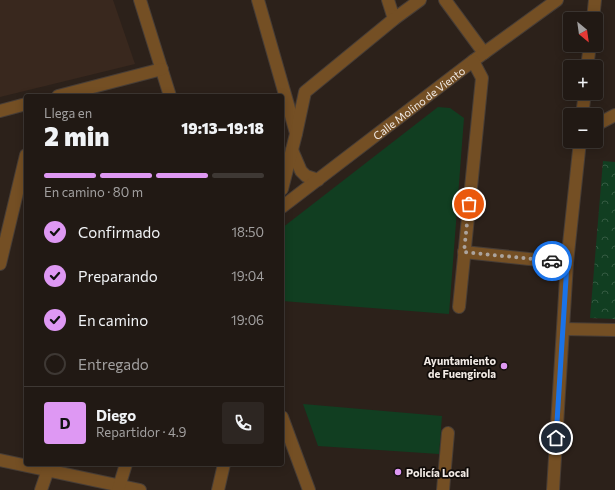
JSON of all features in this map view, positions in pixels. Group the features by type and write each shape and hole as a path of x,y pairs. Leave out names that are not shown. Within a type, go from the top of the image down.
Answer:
{"street":[{"path":"140,0 169,94"},
{"path":"258,0 296,134"},
{"path":"388,0 394,19"},
{"path":"284,181 305,92 394,19 420,0"},
{"path":"445,0 484,53"},
{"name":"Calle Molino de Viento","path":"284,206 473,61 557,0"},
{"path":"593,12 595,1"},
{"path":"459,307 482,78 473,61"},
{"path":"66,94 162,69"},
{"path":"0,111 24,105"},
{"path":"603,121 615,115"},
{"path":"553,490 567,263 579,148"},
{"path":"292,150 301,171 306,176 318,180"},
{"path":"0,264 24,163"},
{"path":"464,252 567,263"},
{"path":"563,329 615,330"},
{"path":"284,422 309,490"},
{"path":"443,490 448,433"},
{"path":"0,460 24,463"},
{"path":"118,488 125,466"},
{"path":"218,490 224,466"},
{"path":"41,490 49,467 118,488 140,490"}],"shaded area":[{"path":"0,0 113,0 135,64 0,97"}],"green space":[{"path":"438,107 450,108 464,118 449,314 284,301 284,226"},
{"path":"603,161 615,162 615,319 590,318"},
{"path":"303,404 442,416 439,454 318,446"}],"way so far":[{"path":"469,204 464,252 552,261"}],"place":[{"name":"Ayuntamiento de Fuengirola","path":"504,366"},
{"name":"Policía Local","path":"398,472"}],"route":[{"path":"552,261 567,263 556,438"}]}
